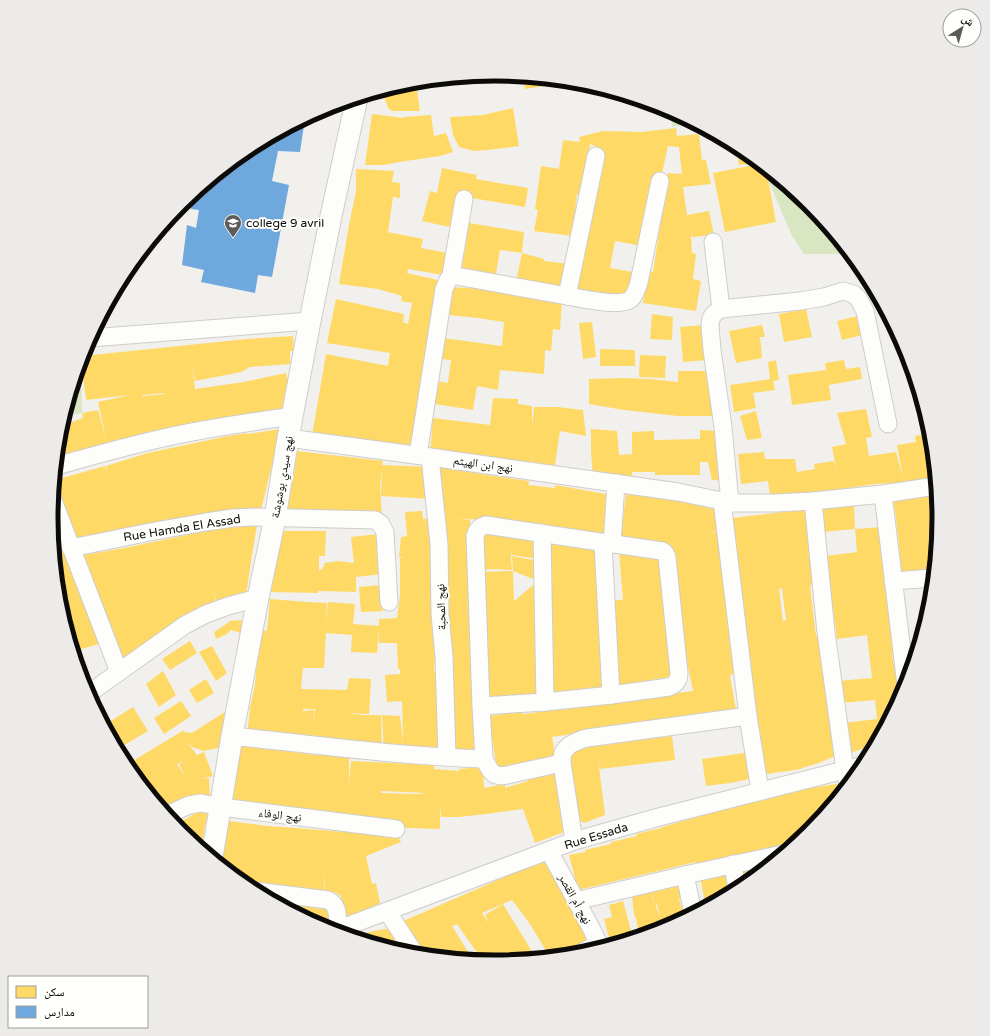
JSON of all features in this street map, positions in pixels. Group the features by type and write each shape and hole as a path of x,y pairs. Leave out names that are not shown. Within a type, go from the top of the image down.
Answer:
{"street":[{"name":"نهج سيدي بوشوشة","path":"213,852 232,736 275,518 310,320 356,104"},
{"path":"567,296 596,156"},
{"path":"451,275 614,303 631,299 639,282 660,181"},
{"name":"نهج المحبة","path":"447,758 444,657 440,614 438,544 424,456 444,289 451,275 464,198"},
{"path":"713,242 721,309"},
{"path":"760,791 748,716 726,502 723,427 712,350 710,326 711,318 721,309 800,301 824,297 843,291 853,294 858,298 865,311 888,424"},
{"path":"97,337 310,320"},
{"path":"62,465 164,438 217,427 293,416"},
{"name":"نهج ابن الهيثم","path":"288,438 678,492 726,502 776,503 813,501 883,494 931,487"},
{"path":"611,695 608,543 616,483"},
{"path":"883,494 904,671"},
{"path":"813,501 826,632 846,777"},
{"path":"58,514 119,672"},
{"name":"Rue Hamda El Assad","path":"71,548 206,522 254,516 275,518 375,520 380,523 385,532 389,602"},
{"path":"481,706 545,702 611,695 673,685 678,680 679,673 667,557 665,553 658,550 486,525 476,531 475,544 481,706 484,759 490,770 494,774 500,776 508,776 562,763"},
{"path":"542,534 545,702"},
{"path":"893,581 928,578"},
{"path":"93,690 185,625 206,614 258,598"},
{"path":"574,841 562,763 563,753 567,747 580,740 748,716"},
{"path":"232,736 369,751 447,758 484,759"},
{"name":"Rue Essada","path":"343,927 574,841 760,791 846,777"},
{"name":"نهج الوفاء","path":"172,813 189,805 201,803 221,807 396,829"},
{"name":"نهج أم القصر","path":"549,851 576,902 590,924 598,943"},
{"path":"576,902 685,875 772,856"},
{"path":"733,864 736,882"},
{"path":"685,875 692,908"},
{"path":"271,893 328,900 336,906 336,925"},
{"path":"387,911 410,947"}],"green space":[{"path":"671,118 685,125 672,127"},
{"path":"769,178 804,209 824,230 843,254 804,254 792,236 769,182"},
{"path":"81,377 82,413 70,416"}],"building: سكن":[{"path":"524,82 552,85 525,89"},
{"path":"405,90 417,90 420,111 392,111 388,108 382,96"},
{"path":"513,108 519,146 474,151 459,147 453,135 450,117 483,115"},
{"path":"372,114 404,118 431,115 434,136 446,133 453,152 440,156 384,165 365,165"},
{"path":"676,128 677,136 699,134 702,160 706,160 711,184 683,187 687,215 709,211 714,235 692,237 691,233 692,253 696,254 693,279 701,281 696,311 643,303 648,271 653,272 668,173 682,174 679,147 668,146 661,178 642,246 615,241 610,268 633,272 628,298 575,292 600,148 590,144 582,195 577,194 572,236 534,231 538,210 535,209 541,166 559,169 563,140 580,142 579,137 603,131 642,132"},
{"path":"737,155 751,164 739,165"},
{"path":"753,165 761,171 768,176 776,222 725,232 713,173"},
{"path":"442,168 477,175 476,179 528,188 525,207 472,198 454,228 422,221 430,191 437,193"},
{"path":"356,169 394,171 392,182 400,183 400,198 393,197 388,232 423,239 421,248 453,254 449,276 408,269 407,273 442,281 417,452 353,443 354,430 352,443 312,436 326,354 388,366 390,353 327,343 336,299 404,314 403,322 408,324 412,303 401,301 402,296 378,289 339,284 356,192"},
{"path":"469,223 524,232 522,253 500,250 495,279 461,273"},
{"path":"522,253 544,259 544,261 569,264 563,289 516,282"},
{"path":"451,287 483,289 562,301 560,330 553,329 551,351 545,350 544,374 500,370 498,390 477,386 473,410 435,404 438,381 448,383 451,360 441,359 443,338 502,346 504,322 448,315"},
{"path":"806,309 812,337 784,342 779,314"},
{"path":"652,314 673,317 672,340 650,339"},
{"path":"862,315 867,334 842,340 837,321"},
{"path":"592,322 596,357 583,359 579,323"},
{"path":"705,325 707,360 683,362 680,327"},
{"path":"762,325 765,337 760,337 762,358 736,363 729,331"},
{"path":"293,336 294,351 290,351 290,364 250,367 241,372 195,381 192,363 195,389 244,382 286,373 291,395 282,418 62,463 68,423 83,418 82,413 98,410 106,439 98,402 130,395 86,400 83,374 89,355 247,339","holes":["164,393 164,394 142,395"]},
{"path":"600,349 635,350 635,366 600,366"},
{"path":"640,355 666,356 665,378 639,377"},
{"path":"776,360 779,380 773,381 775,390 753,393 756,408 734,412 730,385 770,379 768,362"},
{"path":"844,360 846,369 860,367 862,379 829,385 831,400 792,405 788,375 826,370 825,363"},
{"path":"678,371 711,371 712,416 678,416 624,410 589,404 589,379 623,378 678,382"},
{"path":"493,398 518,399 518,404 532,406 532,426 534,407 558,407 583,410 586,436 560,431 554,471 532,467 533,456 531,467 430,453 433,418 490,425"},
{"path":"866,409 872,437 866,438 869,456 896,452 903,478 897,445 916,442 915,436 924,434 930,479 875,484 800,495 770,496 768,481 741,484 738,454 764,452 765,459 795,459 797,472 815,469 814,464 834,461 837,472 832,447 846,444 837,413"},
{"path":"756,411 762,438 747,440 740,416"},
{"path":"281,429 261,510 75,545 59,493 60,479 105,466 107,472 106,466 148,453 223,437"},
{"path":"591,429 617,431 619,455 632,454 632,432 654,431 654,440 700,439 700,430 717,431 727,481 712,480 708,462 700,462 700,475 655,475 655,472 632,472 633,482 593,477"},
{"path":"297,451 383,461 382,465 432,467 431,499 381,496 382,469 380,485 382,519 284,520 294,475"},
{"path":"436,467 462,469 486,475 529,481 528,485 555,488 555,485 611,495 607,538 525,524 457,518 470,520 476,755 452,757"},
{"path":"626,494 703,503 703,507 719,509 720,531 708,531 721,532 734,639 729,639 735,674 730,675 736,710 552,737 556,759 497,771 489,716 517,711 524,714 693,691 683,642 671,545 621,537"},
{"path":"931,495 931,547 928,573 902,575 893,499"},
{"path":"854,504 855,529 822,532 821,508"},
{"path":"809,509 812,534 807,535 813,585 810,585 816,636 820,636 829,697 835,756 801,769 761,775 732,518","holes":["782,588 786,620 783,621 779,589"]},
{"path":"422,511 423,519 436,518 437,634 434,668 438,697 438,754 384,752 382,715 400,716 403,743 402,701 387,702 385,675 400,674 400,669 398,669 397,643 379,643 379,630 377,653 351,652 352,635 326,633 324,668 303,668 301,689 347,690 349,678 371,679 369,714 347,713 381,715 382,753 247,737 250,708 255,685 259,630 267,631 270,599 327,603 326,626 328,602 355,604 353,624 379,626 379,619 397,618 400,596 400,558 405,558 399,557 401,537 407,536 405,512","holes":["303,709 315,709 313,724 314,710 303,711"]},
{"path":"257,525 245,603 218,608 213,587 217,608 125,669 84,555 216,529"},
{"path":"882,527 900,653 892,654 898,688 887,711 866,748 847,754 843,723 877,719 875,700 841,703 838,681 872,678 867,635 837,639 826,556 857,552 855,529"},
{"path":"282,531 326,531 325,556 319,556 319,571 325,563 338,561 354,563 351,537 378,534 382,574 356,577 356,592 271,592"},
{"path":"476,534 513,536 538,540 537,559 512,555 512,550 511,558 512,570 479,570 479,554 491,555 478,553"},
{"path":"59,538 99,644 79,650 66,603"},
{"path":"547,542 600,550 604,689 550,697"},
{"path":"619,551 659,558 675,676 613,687 610,600 623,600"},
{"path":"512,556 538,561 539,637 532,637 540,638 540,699 482,701 479,572 513,571","holes":["513,571 538,581 514,601"]},
{"path":"381,585 383,611 361,612 359,587"},
{"path":"242,620 241,633 231,630 227,634 216,639 214,632 230,621"},
{"path":"190,641 197,653 170,670 162,659"},
{"path":"212,646 227,673 216,681 199,652"},
{"path":"163,671 176,695 159,707 146,684"},
{"path":"206,679 214,693 197,703 189,690"},
{"path":"181,701 191,716 164,734 154,718"},
{"path":"133,707 148,731 123,746 109,722"},
{"path":"225,712 222,747 204,751 192,747 186,741 197,755 204,752 213,776 201,779 209,778 210,801 172,812 148,784 132,761 184,730 184,732 192,733","holes":["186,760 179,764 185,776 177,764"]},
{"path":"672,736 675,760 600,769 598,758 605,815 584,823 577,819 570,767 571,753 582,748"},
{"path":"237,743 315,755 349,754 349,784 351,761 434,765 434,769 459,771 459,769 483,767 484,788 505,784 505,788 528,781 527,773 553,769 567,831 535,843 523,809 459,817 441,817 440,805 440,829 380,827 230,809","holes":["381,791 427,793 381,793"]},
{"path":"751,752 752,777 730,783 706,786 702,759"},
{"path":"842,784 824,806 785,845 696,866 696,862 578,890 569,855 585,852 585,850 611,844 611,842 637,836 636,834 718,811 811,788"},
{"path":"208,810 202,842 181,822 198,812"},
{"path":"229,821 399,838 401,842 366,856 372,884 376,883 380,903 340,922 341,896 334,892 325,893 325,873 324,896 267,891 221,859"},
{"path":"544,860 554,879 593,939 580,947 547,952 528,921 512,900 482,913 490,925 485,915 503,904 533,953 478,954 457,924 452,926 469,954 417,948 401,922"},
{"path":"756,868 739,881 736,873"},
{"path":"730,871 733,884 705,901 700,878"},
{"path":"680,883 683,898 679,899 683,912 638,931 632,894","holes":["662,903 657,905 661,918 655,905"]},
{"path":"623,901 632,933 610,940 604,919 612,917 609,905"},
{"path":"289,903 330,908 328,922"},
{"path":"393,928 404,946 363,934"}],"building: مدارس":[{"name":"college 9 avril","path":"304,125 300,152 278,151 272,181 289,185 272,277 258,275 255,293 201,282 204,270 182,265 187,225 196,228 199,210 191,209 191,204 229,171 252,155"}],"place":[{"name":"college 9 avril","path":"233,238"}]}
